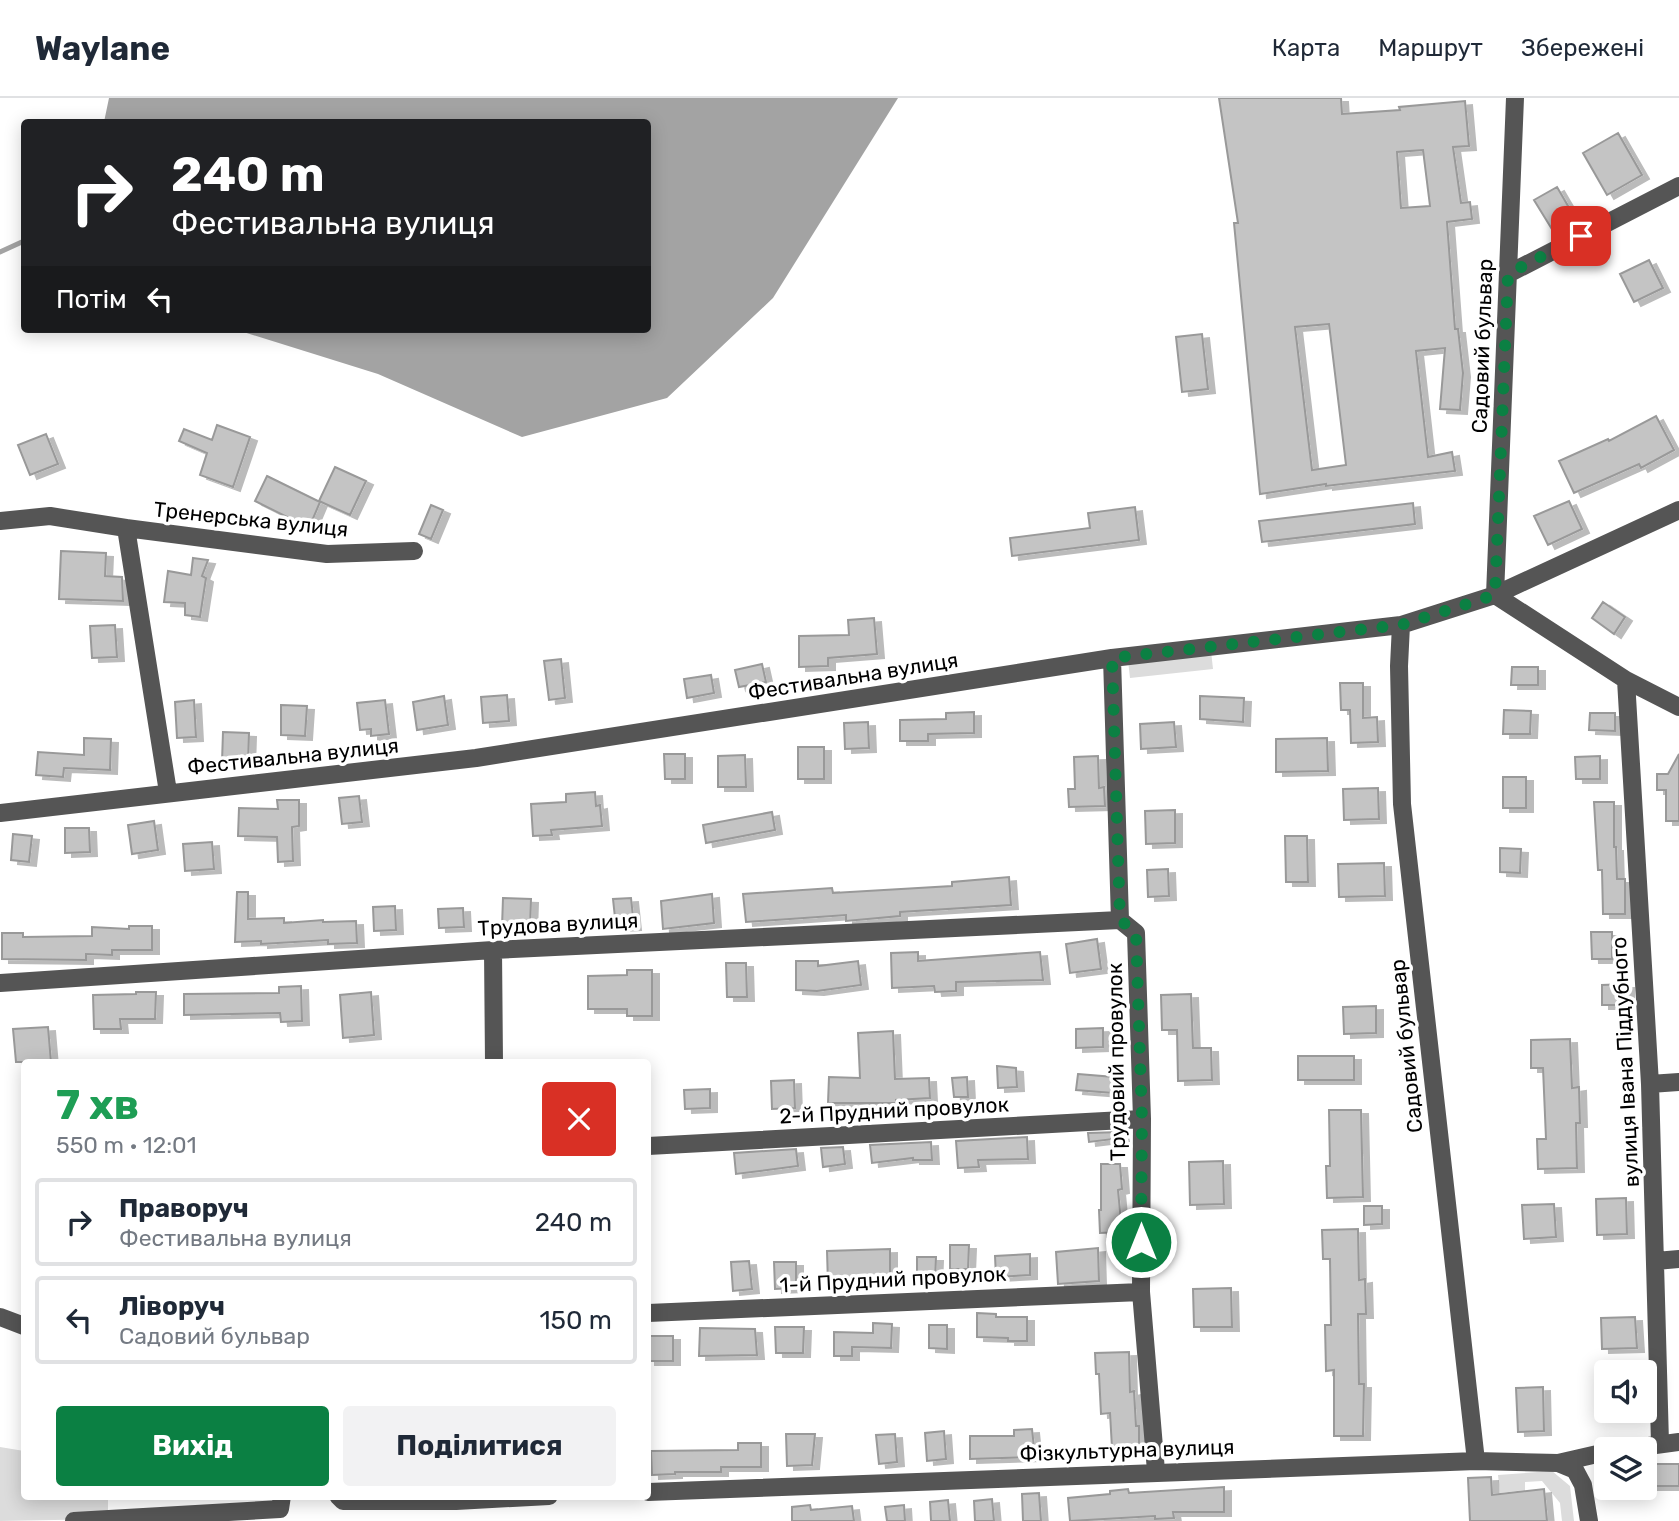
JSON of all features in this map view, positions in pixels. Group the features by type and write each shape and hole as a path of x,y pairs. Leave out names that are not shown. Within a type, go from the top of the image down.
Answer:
{"street":[{"name":"Садовий бульвар","path":"1495,595 1515,98"},
{"path":"1508,274 1679,186"},
{"name":"Фестивальна вулиця","path":"0,813 476,758 1112,658 1401,625 1495,595 1679,510"},
{"name":"Тренерська вулиця","path":"0,521 50,516 327,554 414,551"},
{"name":"Тренерська вулиця","path":"126,528 168,792"},
{"path":"1495,595 1626,680 1679,707"},
{"name":"Садовий бульвар","path":"1401,625 1399,666 1402,804 1476,1461"},
{"name":"Трудовий провулок","path":"1112,658 1120,920 1136,933 1142,1119 1141,1292 1156,1471"},
{"name":"вулиця Івана Піддубного","path":"1626,680 1650,1084 1660,1443"},
{"name":"Трудова вулиця","path":"0,983 493,950 1120,920"},
{"path":"493,950 494,1059"},
{"path":"1650,1084 1679,1082"},
{"name":"2-й Прудний провулок","path":"651,1146 1142,1119"},
{"path":"1656,1261 1679,1259"},
{"name":"1-й Прудний провулок","path":"651,1313 1141,1292"},
{"path":"0,1317 21,1325"},
{"path":"1657,1444 1679,1442"},
{"name":"Фізкультурна вулиця","path":"651,1492 1156,1471 1476,1461 1558,1463 1594,1455"},
{"path":"1558,1463 1575,1470 1579,1477 1583,1485 1589,1521"},
{"path":"74,1521 280,1509 281,1500"},
{"path":"343,1500 470,1500"}],"shaded area":[{"path":"109,98 898,98 773,298 667,398 522,437 378,374 247,333 651,333 651,119 105,119"},
{"path":"1211,651 1213,669 1130,678 1128,660"},
{"path":"0,1447 21,1450 21,1500 108,1500 108,1519 0,1521"},
{"path":"1552,1471 1570,1486 1574,1521 1562,1521 1560,1503 1542,1481 1525,1482 1525,1490 1500,1493 1498,1475"}],"building":[{"path":"1219,98 1341,98 1342,114 1400,110 1399,107 1465,101 1469,146 1453,147 1461,203 1470,202 1472,219 1447,222 1455,329 1458,329 1463,373 1460,410 1440,409 1445,348 1416,351 1428,457 1452,452 1455,471 1326,484 1260,494 1234,223 1238,223","holes":["1423,150 1430,206 1401,208 1397,152","1329,324 1346,465 1312,470 1295,327"]},
{"path":"1618,133 1642,175 1607,195 1583,153"},
{"path":"1557,187 1575,218 1553,231 1534,200"},
{"path":"1649,260 1663,288 1634,302 1620,274"},
{"path":"1202,334 1208,389 1182,392 1176,337"},
{"path":"1656,416 1674,450 1641,468 1639,464 1574,493 1559,461 1608,439 1609,441"},
{"path":"217,425 250,437 233,487 200,475 207,453 179,441 184,429 212,440"},
{"path":"46,434 58,464 30,475 18,445"},
{"path":"335,467 366,481 350,515 319,501"},
{"path":"267,476 320,502 309,528 255,501"},
{"path":"1569,501 1582,529 1548,545 1534,516"},
{"path":"1413,503 1415,524 1262,542 1259,521"},
{"path":"431,505 443,510 431,539 419,534"},
{"path":"1135,507 1139,540 1012,556 1010,538 1090,528 1088,513"},
{"path":"61,551 106,553 105,576 122,577 123,601 59,599"},
{"path":"193,558 208,560 202,576 206,578 200,617 185,615 185,603 164,602 168,571 191,575"},
{"path":"1603,602 1625,617 1614,634 1592,618"},
{"path":"874,618 877,654 828,658 828,666 799,667 799,636 849,635 848,620"},
{"path":"115,625 117,657 92,658 90,626"},
{"path":"561,659 565,698 549,700 544,661"},
{"path":"762,664 766,682 739,687 735,670"},
{"path":"1512,667 1538,667 1538,685 1511,685"},
{"path":"711,675 714,693 687,698 684,679"},
{"path":"1340,683 1363,683 1363,718 1377,717 1378,742 1351,743 1350,710 1341,710"},
{"path":"507,695 509,721 483,723 481,697"},
{"path":"444,696 448,725 417,730 413,702"},
{"path":"1200,696 1244,698 1243,722 1200,719"},
{"path":"194,700 196,737 177,738 175,702"},
{"path":"385,700 389,734 371,736 371,729 360,730 357,703"},
{"path":"281,705 307,706 305,736 281,735"},
{"path":"1504,710 1531,711 1530,734 1503,734"},
{"path":"974,712 974,733 928,734 928,741 900,741 900,720 946,719 946,713"},
{"path":"1590,713 1615,713 1615,731 1589,730"},
{"path":"868,722 869,748 845,749 844,723"},
{"path":"1174,722 1176,747 1141,749 1140,724"},
{"path":"223,732 249,733 248,763 222,762"},
{"path":"84,738 111,739 110,770 64,768 63,777 36,775 38,752 84,755"},
{"path":"1327,738 1328,771 1276,772 1276,739"},
{"path":"798,747 824,747 824,779 798,779"},
{"path":"664,754 685,754 685,779 665,779"},
{"path":"1679,754 1679,821 1666,821 1666,790 1657,790 1657,774 1668,774"},
{"path":"745,755 746,787 718,787 718,756"},
{"path":"1098,756 1099,788 1104,787 1105,806 1069,807 1068,789 1075,789 1074,757"},
{"path":"1600,756 1600,779 1576,779 1575,757"},
{"path":"1503,777 1526,777 1526,808 1503,808"},
{"path":"1378,788 1379,819 1344,820 1343,789"},
{"path":"595,792 596,806 600,805 602,826 551,830 552,835 533,836 531,804 566,802 566,794"},
{"path":"359,796 362,822 342,824 339,798"},
{"path":"277,800 299,800 299,826 292,827 293,861 278,862 277,837 238,836 239,808 278,809"},
{"path":"1594,802 1614,802 1617,879 1625,879 1625,914 1603,914 1602,870 1598,870"},
{"path":"1175,810 1175,843 1146,844 1145,811"},
{"path":"772,812 775,830 706,843 703,825"},
{"path":"154,821 158,850 132,854 128,825"},
{"path":"65,828 89,828 90,852 65,853"},
{"path":"13,834 32,836 29,862 11,860"},
{"path":"1285,836 1307,836 1308,882 1286,882"},
{"path":"212,842 214,869 185,871 183,844"},
{"path":"1500,848 1521,849 1520,873 1500,872"},
{"path":"1384,863 1385,896 1339,897 1338,864"},
{"path":"1168,869 1169,896 1148,897 1147,870"},
{"path":"1009,877 1011,905 900,912 900,916 846,921 846,915 746,922 743,894 832,888 833,893 952,886 952,882"},
{"path":"237,892 248,892 248,919 284,918 284,923 356,921 357,943 328,944 328,940 261,944 261,941 235,942"},
{"path":"712,894 714,923 663,929 661,901"},
{"path":"503,898 531,899 530,928 502,927"},
{"path":"631,898 634,926 616,927 613,899"},
{"path":"395,906 396,930 374,931 373,907"},
{"path":"463,908 464,927 439,928 438,909"},
{"path":"129,926 152,926 152,950 112,950 112,955 86,954 86,960 2,959 2,933 23,933 23,937 92,936 92,927 129,929"},
{"path":"1591,932 1612,932 1612,959 1592,959"},
{"path":"1097,939 1101,969 1070,973 1066,944"},
{"path":"918,952 918,961 1040,952 1043,980 956,982 956,991 935,992 934,986 892,988 891,953"},
{"path":"796,961 818,961 818,966 858,961 861,985 817,991 796,990"},
{"path":"726,963 746,963 747,997 727,997"},
{"path":"627,970 652,970 652,1016 627,1016 627,1009 588,1009 588,976 627,975"},
{"path":"1627,984 1627,1005 1602,1005 1602,985"},
{"path":"301,986 302,1021 281,1022 280,1013 184,1015 184,994 279,993 279,987"},
{"path":"156,992 155,1019 120,1019 121,1029 94,1029 93,995"},
{"path":"371,992 374,1035 343,1038 340,995"},
{"path":"1191,994 1193,1048 1211,1048 1212,1080 1178,1081 1177,1030 1162,1030 1161,995"},
{"path":"1376,1006 1376,1033 1344,1034 1343,1007"},
{"path":"48,1027 51,1059 21,1059 21,1062 16,1062 13,1029"},
{"path":"1103,1028 1103,1047 1076,1048 1076,1029"},
{"path":"893,1031 895,1079 929,1078 930,1098 896,1100 896,1103 828,1103 829,1077 860,1078 858,1033"},
{"path":"1570,1039 1572,1088 1579,1087 1580,1123 1576,1123 1577,1168 1538,1169 1537,1139 1546,1139 1543,1068 1531,1068 1531,1040"},
{"path":"1298,1056 1354,1056 1354,1080 1298,1080"},
{"path":"997,1066 1016,1068 1017,1087 998,1088"},
{"path":"1078,1074 1114,1077 1113,1093 1076,1090"},
{"path":"967,1077 968,1097 954,1097 952,1078"},
{"path":"794,1080 795,1108 772,1109 771,1081"},
{"path":"710,1089 710,1108 685,1109 684,1090"},
{"path":"1329,1110 1361,1110 1363,1197 1327,1198 1326,1166 1330,1166"},
{"path":"1121,1132 1122,1138 1089,1142 1088,1133"},
{"path":"1027,1137 1028,1159 978,1160 979,1167 958,1168 956,1141"},
{"path":"931,1142 932,1160 913,1158 872,1163 870,1145"},
{"path":"843,1147 845,1164 823,1167 821,1148"},
{"path":"796,1149 798,1166 736,1174 734,1153"},
{"path":"1223,1161 1224,1204 1190,1205 1189,1162"},
{"path":"1101,1164 1120,1164 1122,1189 1118,1190 1122,1232 1100,1233"},
{"path":"1626,1198 1627,1234 1597,1235 1596,1199"},
{"path":"1554,1204 1556,1237 1524,1239 1522,1205"},
{"path":"1364,1206 1382,1206 1382,1224 1364,1225"},
{"path":"1358,1229 1359,1280 1365,1279 1366,1314 1358,1314 1359,1384 1364,1384 1363,1436 1334,1436 1334,1370 1326,1371 1325,1325 1331,1325 1330,1259 1323,1259 1322,1230"},
{"path":"950,1245 969,1245 968,1269 950,1269"},
{"path":"1098,1248 1099,1281 1058,1284 1056,1252"},
{"path":"890,1249 890,1283 828,1284 827,1251"},
{"path":"1030,1254 1030,1275 996,1277 995,1256"},
{"path":"917,1257 936,1257 935,1281 917,1281"},
{"path":"749,1261 752,1289 733,1291 731,1262"},
{"path":"774,1262 796,1262 796,1288 775,1289"},
{"path":"1231,1288 1232,1327 1194,1327 1193,1289"},
{"path":"977,1313 996,1314 996,1317 1027,1317 1027,1341 977,1337"},
{"path":"1635,1317 1637,1348 1602,1349 1601,1318"},
{"path":"873,1323 892,1324 891,1348 852,1347 852,1356 834,1356 834,1332 873,1333"},
{"path":"929,1325 947,1325 947,1349 929,1348"},
{"path":"775,1327 804,1327 803,1353 776,1353"},
{"path":"700,1328 755,1329 757,1355 699,1356"},
{"path":"651,1336 673,1336 673,1361 651,1361"},
{"path":"1129,1352 1130,1392 1134,1391 1139,1447 1112,1448 1110,1413 1101,1414 1095,1353"},
{"path":"1543,1387 1544,1431 1518,1432 1516,1388"},
{"path":"1032,1429 1035,1457 970,1459 970,1436 1014,1436 1014,1430"},
{"path":"944,1431 946,1459 927,1461 925,1433"},
{"path":"786,1434 815,1434 812,1465 787,1466"},
{"path":"895,1434 897,1462 879,1464 876,1435"},
{"path":"738,1443 761,1443 761,1467 721,1467 721,1472 652,1475 651,1451 738,1450"},
{"path":"1657,1464 1679,1464 1679,1486 1657,1486"},
{"path":"1491,1477 1492,1495 1544,1489 1547,1521 1470,1521 1468,1478"},
{"path":"1224,1487 1224,1512 1173,1512 1174,1518 1155,1519 1155,1516 1070,1521 1068,1498 1110,1494 1110,1491 1128,1489 1129,1493"},
{"path":"1039,1493 1041,1521 1023,1521 1022,1494"},
{"path":"992,1499 994,1521 975,1521 974,1501"},
{"path":"948,1500 950,1521 931,1521 930,1502"},
{"path":"810,1505 811,1510 852,1506 854,1521 792,1521 792,1507"},
{"path":"904,1505 905,1521 887,1521 885,1507"}],"waterway":[{"path":"0,252 21,242"}],"route":[{"path":"1141,1242 1142,1119 1136,933 1120,920 1112,658 1359,632 1401,625 1495,595 1508,274 1581,236"}]}
